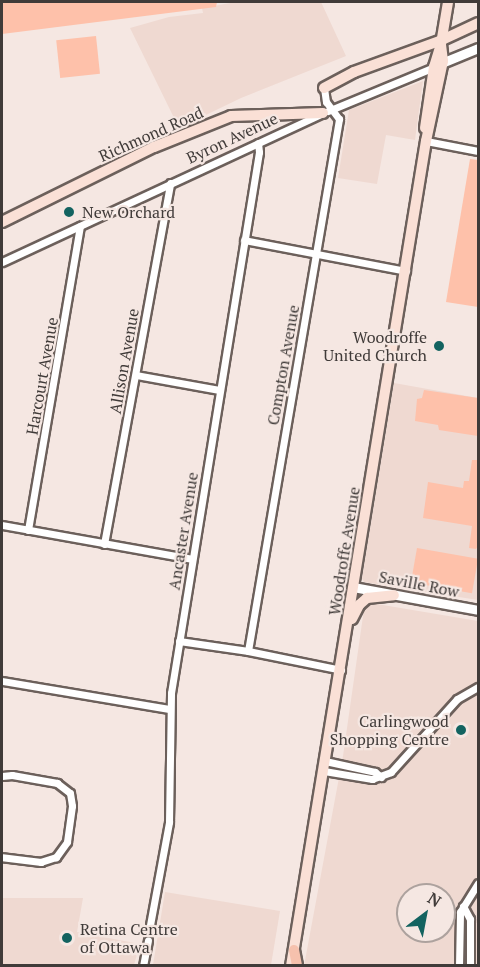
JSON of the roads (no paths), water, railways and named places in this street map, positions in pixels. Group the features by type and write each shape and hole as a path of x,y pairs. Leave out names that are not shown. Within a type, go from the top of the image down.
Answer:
{"main road":[{"name":"Woodroffe Avenue","path":"291,966 448,2"},
{"path":"324,88 354,72 442,42 478,22"},
{"name":"Richmond Road","path":"2,222 154,147 231,116 327,111"},
{"path":"347,630 363,601 371,597 394,595"},
{"path":"294,950 297,966"}],"street":[{"name":"Byron Avenue","path":"2,262 327,111 478,48"},
{"name":"Compton Avenue","path":"248,651 339,118 327,111 324,88"},
{"path":"426,141 478,151"},
{"name":"Ancaster Avenue","path":"150,925 169,822 169,709 219,390 260,150 258,143"},
{"name":"Allison Avenue","path":"104,544 170,183"},
{"name":"Harcourt Avenue","path":"28,530 80,226"},
{"path":"244,240 317,256 405,271"},
{"path":"136,375 219,390"},
{"path":"2,525 192,559"},
{"name":"Saville Row","path":"353,587 478,610"},
{"path":"179,640 248,651 340,670"},
{"path":"2,681 169,709"},
{"path":"324,766 367,779 381,777 400,764 456,699 478,687"},
{"path":"2,776 12,774 57,783 70,793 72,806 67,842 56,857 41,862 2,856"},
{"path":"459,966 459,919 463,906 478,883"},
{"path":"463,906 470,920 470,966"},
{"path":"143,966 148,939"}],"place":[{"name":"New Orchard","path":"69,212"},
{"name":"Woodroffe United Church","path":"439,346"},
{"name":"Carlingwood Shopping Centre","path":"461,730"},
{"name":"Retina Centre of Ottawa","path":"67,938"}]}
